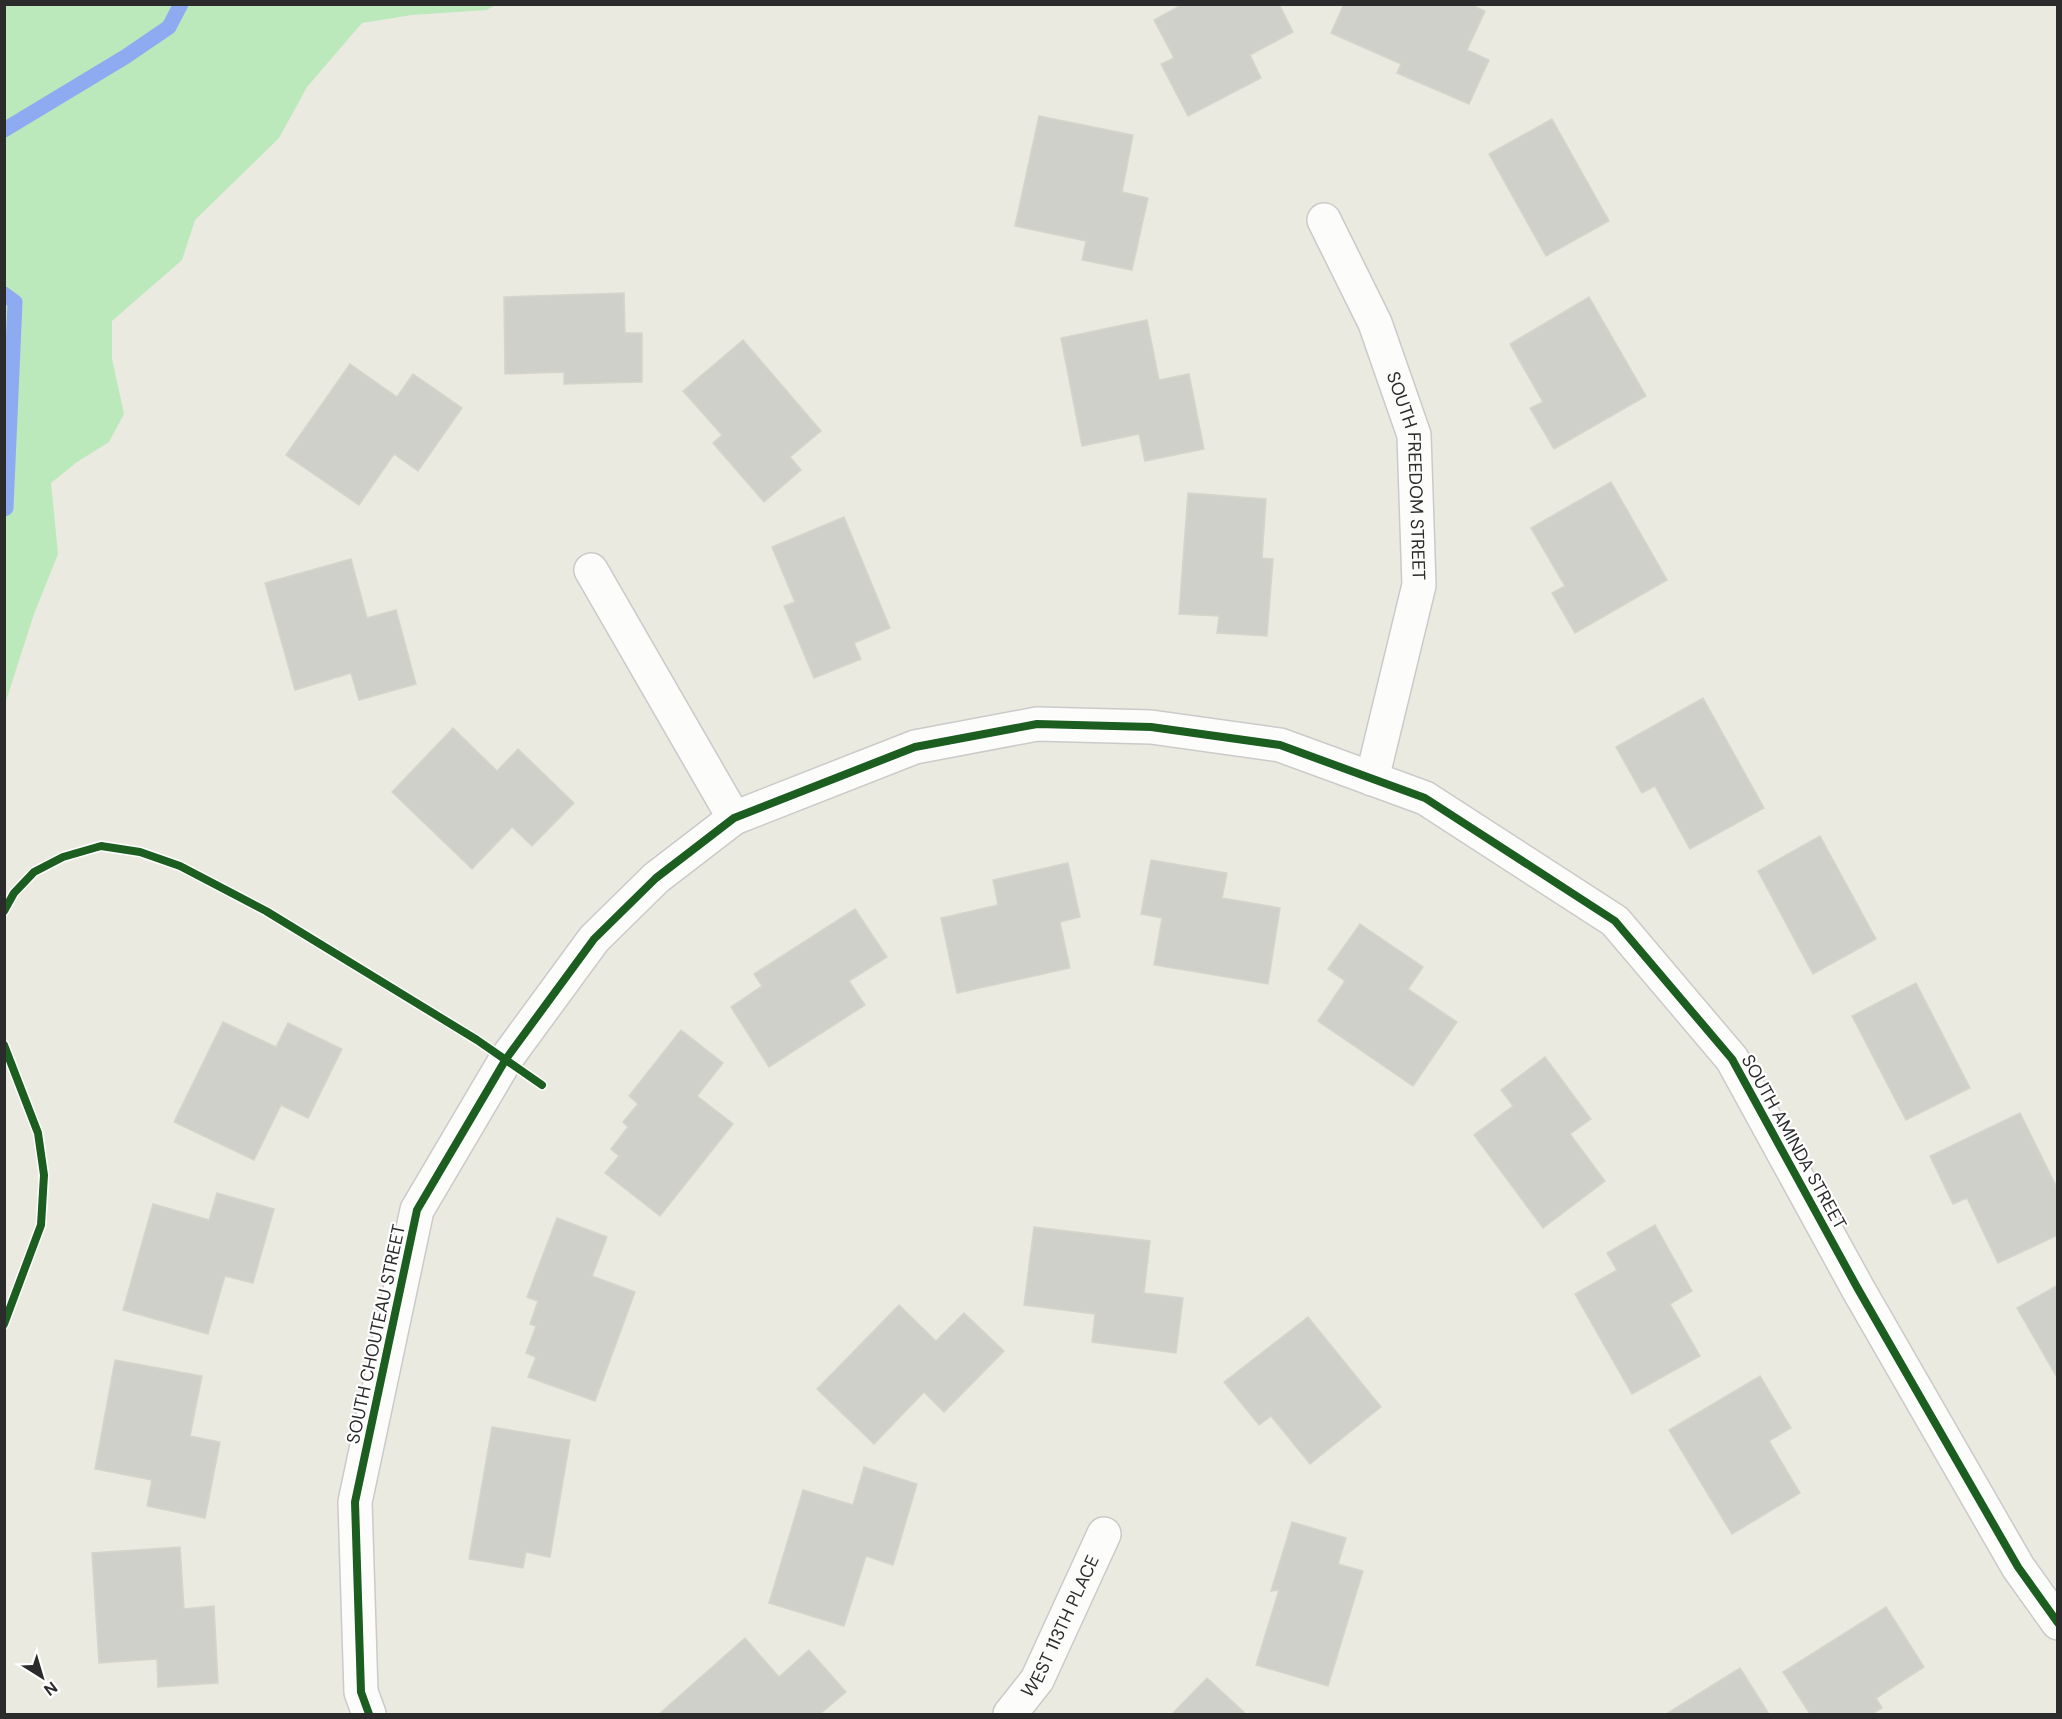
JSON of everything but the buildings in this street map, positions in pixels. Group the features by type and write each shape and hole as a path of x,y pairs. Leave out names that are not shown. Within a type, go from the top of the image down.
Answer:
{"street":[{"name":"SOUTH FREEDOM STREET","path":"1324,220 1375,323 1414,435 1419,585 1372,779"},
{"path":"591,570 734,818"},
{"name":"SOUTH AMINDA STREET","path":"1037,724 1151,727 1280,745 1425,798 1615,921 1732,1059 1858,1289 2018,1567 2058,1623"},
{"name":"SOUTH CHOUTEAU STREET","path":"369,1714 361,1692 355,1502 417,1210 506,1059 594,939 656,878 734,818 915,747 1037,724"},
{"name":"WEST 113TH PLACE","path":"1010,1714 1037,1680 1104,1534"}],"green space":[{"path":"5,4 495,5 487,10 412,15 362,23 307,87 279,138 195,220 182,260 112,321 112,359 124,414 109,442 77,462 51,483 58,554 34,614 5,704"}],"waterway":[{"path":"4,130 125,57 169,27 181,4"},
{"path":"4,294 15,302 6,508 4,509"}],"cycle path":[{"path":"369,1714 361,1692 355,1502 417,1210 506,1059 594,939 656,878 734,818 915,747 1037,724 1151,727 1280,745 1425,798 1615,921 1732,1059 1858,1289 2018,1567 2058,1623"},
{"path":"4,911 14,893 34,872 63,857 101,846 140,852 180,866 266,911 477,1040 542,1085"},
{"path":"4,1045 38,1133 44,1175 41,1225 4,1324"}]}
